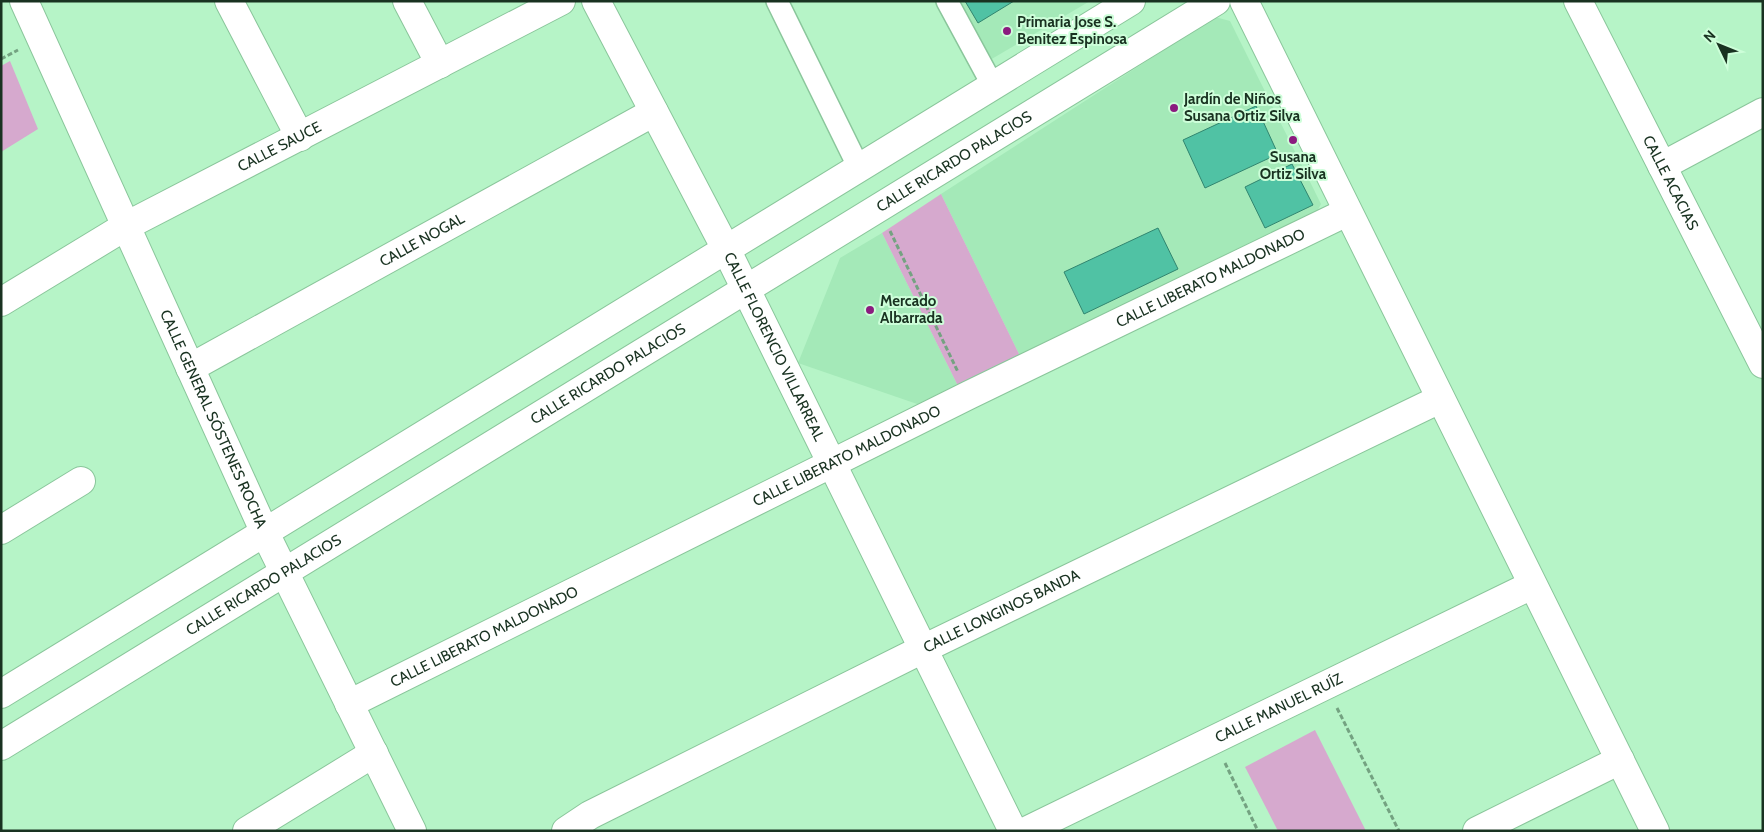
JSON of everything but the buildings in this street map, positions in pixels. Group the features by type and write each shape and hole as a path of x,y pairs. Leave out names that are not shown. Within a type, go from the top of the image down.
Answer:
{"street":[{"name":"CALLE GENERAL SÓSTENES ROCHA","path":"24,1 265,533 412,831"},
{"path":"229,1 300,136"},
{"path":"407,1 440,64"},
{"name":"CALLE SAUCE","path":"1,302 126,226 561,1"},
{"name":"CALLE FLORENCIO VILLARREAL","path":"596,1 726,249 1013,831"},
{"path":"777,1 859,168"},
{"path":"947,1 993,86"},
{"path":"1,694 1131,1"},
{"name":"CALLE RICARDO PALACIOS","path":"1,746 1216,1"},
{"path":"1244,1 1655,831"},
{"name":"CALLE ACACIAS","path":"1578,1 1763,364"},
{"name":"CALLE NOGAL","path":"190,368 654,112"},
{"path":"1662,166 1763,112"},
{"name":"CALLE LIBERATO MALDONADO","path":"349,704 969,395 1347,212"},
{"name":"CALLE LONGINOS BANDA","path":"566,831 590,814 923,649 1440,399"},
{"path":"1,530 82,481"},
{"name":"CALLE MANUEL RUÍZ","path":"1026,831 1532,585"},
{"path":"247,831 374,753"},
{"path":"1477,831 1620,760"}],"path":[{"path":"878,208 969,395"},
{"path":"1326,686 1399,831"},
{"path":"1214,740 1258,831"}],"shaded area":[{"name":"Primaria Jose S. Benitez Espinosa","path":"959,1 1090,1 990,60"},
{"name":"Jardín de Niños Susana Ortiz Silva","path":"1215,17 1230,21 1321,204 1315,215 1020,356 941,194"},
{"path":"10,61 38,129 1,152 1,66"},
{"path":"941,194 1020,356 958,386 882,233"},
{"name":"Mercado Albarrada","path":"882,233 958,386 920,405 798,363 840,258"},
{"path":"1315,730 1366,831 1278,831 1245,767"}],"place":[{"name":"Primaria Jose S. Benitez Espinosa","path":"1007,31"},
{"name":"Jardín de Niños Susana Ortiz Silva","path":"1174,108"},
{"name":"Susana Ortiz Silva","path":"1293,140"},
{"name":"Mercado Albarrada","path":"870,310"}]}
